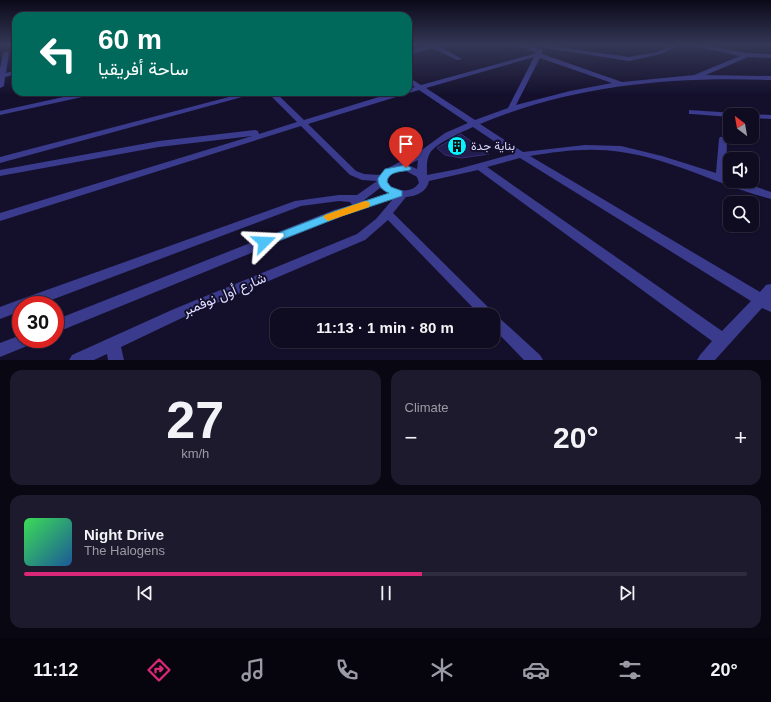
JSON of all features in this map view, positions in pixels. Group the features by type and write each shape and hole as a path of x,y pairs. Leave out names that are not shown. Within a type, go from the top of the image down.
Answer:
{"street":[{"path":"0,86 4,62"},
{"path":"412,89 508,62"},
{"path":"511,108 535,62"},
{"path":"571,62 619,83"},
{"path":"694,78 731,62"},
{"path":"1,75 12,73"},
{"path":"338,213 359,199 382,180 388,171 426,151 448,135 511,108 619,83 694,78 771,78"},
{"path":"412,82 521,155 768,298 705,360"},
{"path":"0,113 78,96"},
{"path":"0,160 242,96"},
{"path":"275,96 353,173 362,177 382,180 388,189 401,194"},
{"path":"0,217 390,96"},
{"path":"692,112 723,114"},
{"path":"759,116 771,117"},
{"path":"0,174 147,145 221,135 271,132"},
{"path":"721,178 723,139"},
{"path":"394,169 406,168 423,177 480,167 521,155 592,147 620,149 652,156 771,196"},
{"path":"64,323 338,213 401,194 420,190 424,183 422,162 426,151"},
{"path":"480,167 724,341"},
{"name":"شارع أول نوفمبر","path":"77,360 186,310 361,237 380,222 401,194"},
{"path":"46,296 299,204 338,198 359,199"},
{"path":"387,213 482,308"},
{"path":"0,313 12,308"},
{"path":"500,326 535,360"},
{"path":"113,344 116,360"},
{"path":"0,350 12,345"}],"building":[{"name":"بناية جدة","path":"461,134 489,154 461,158 445,155 437,148"}],"slow traffic":[{"path":"328,217 365,204"}],"place":[{"name":"بناية جدة","path":"457,146"}],"route":[{"path":"264,242 338,213 398,194 392,192 384,186 382,178 388,171 406,168"}]}
